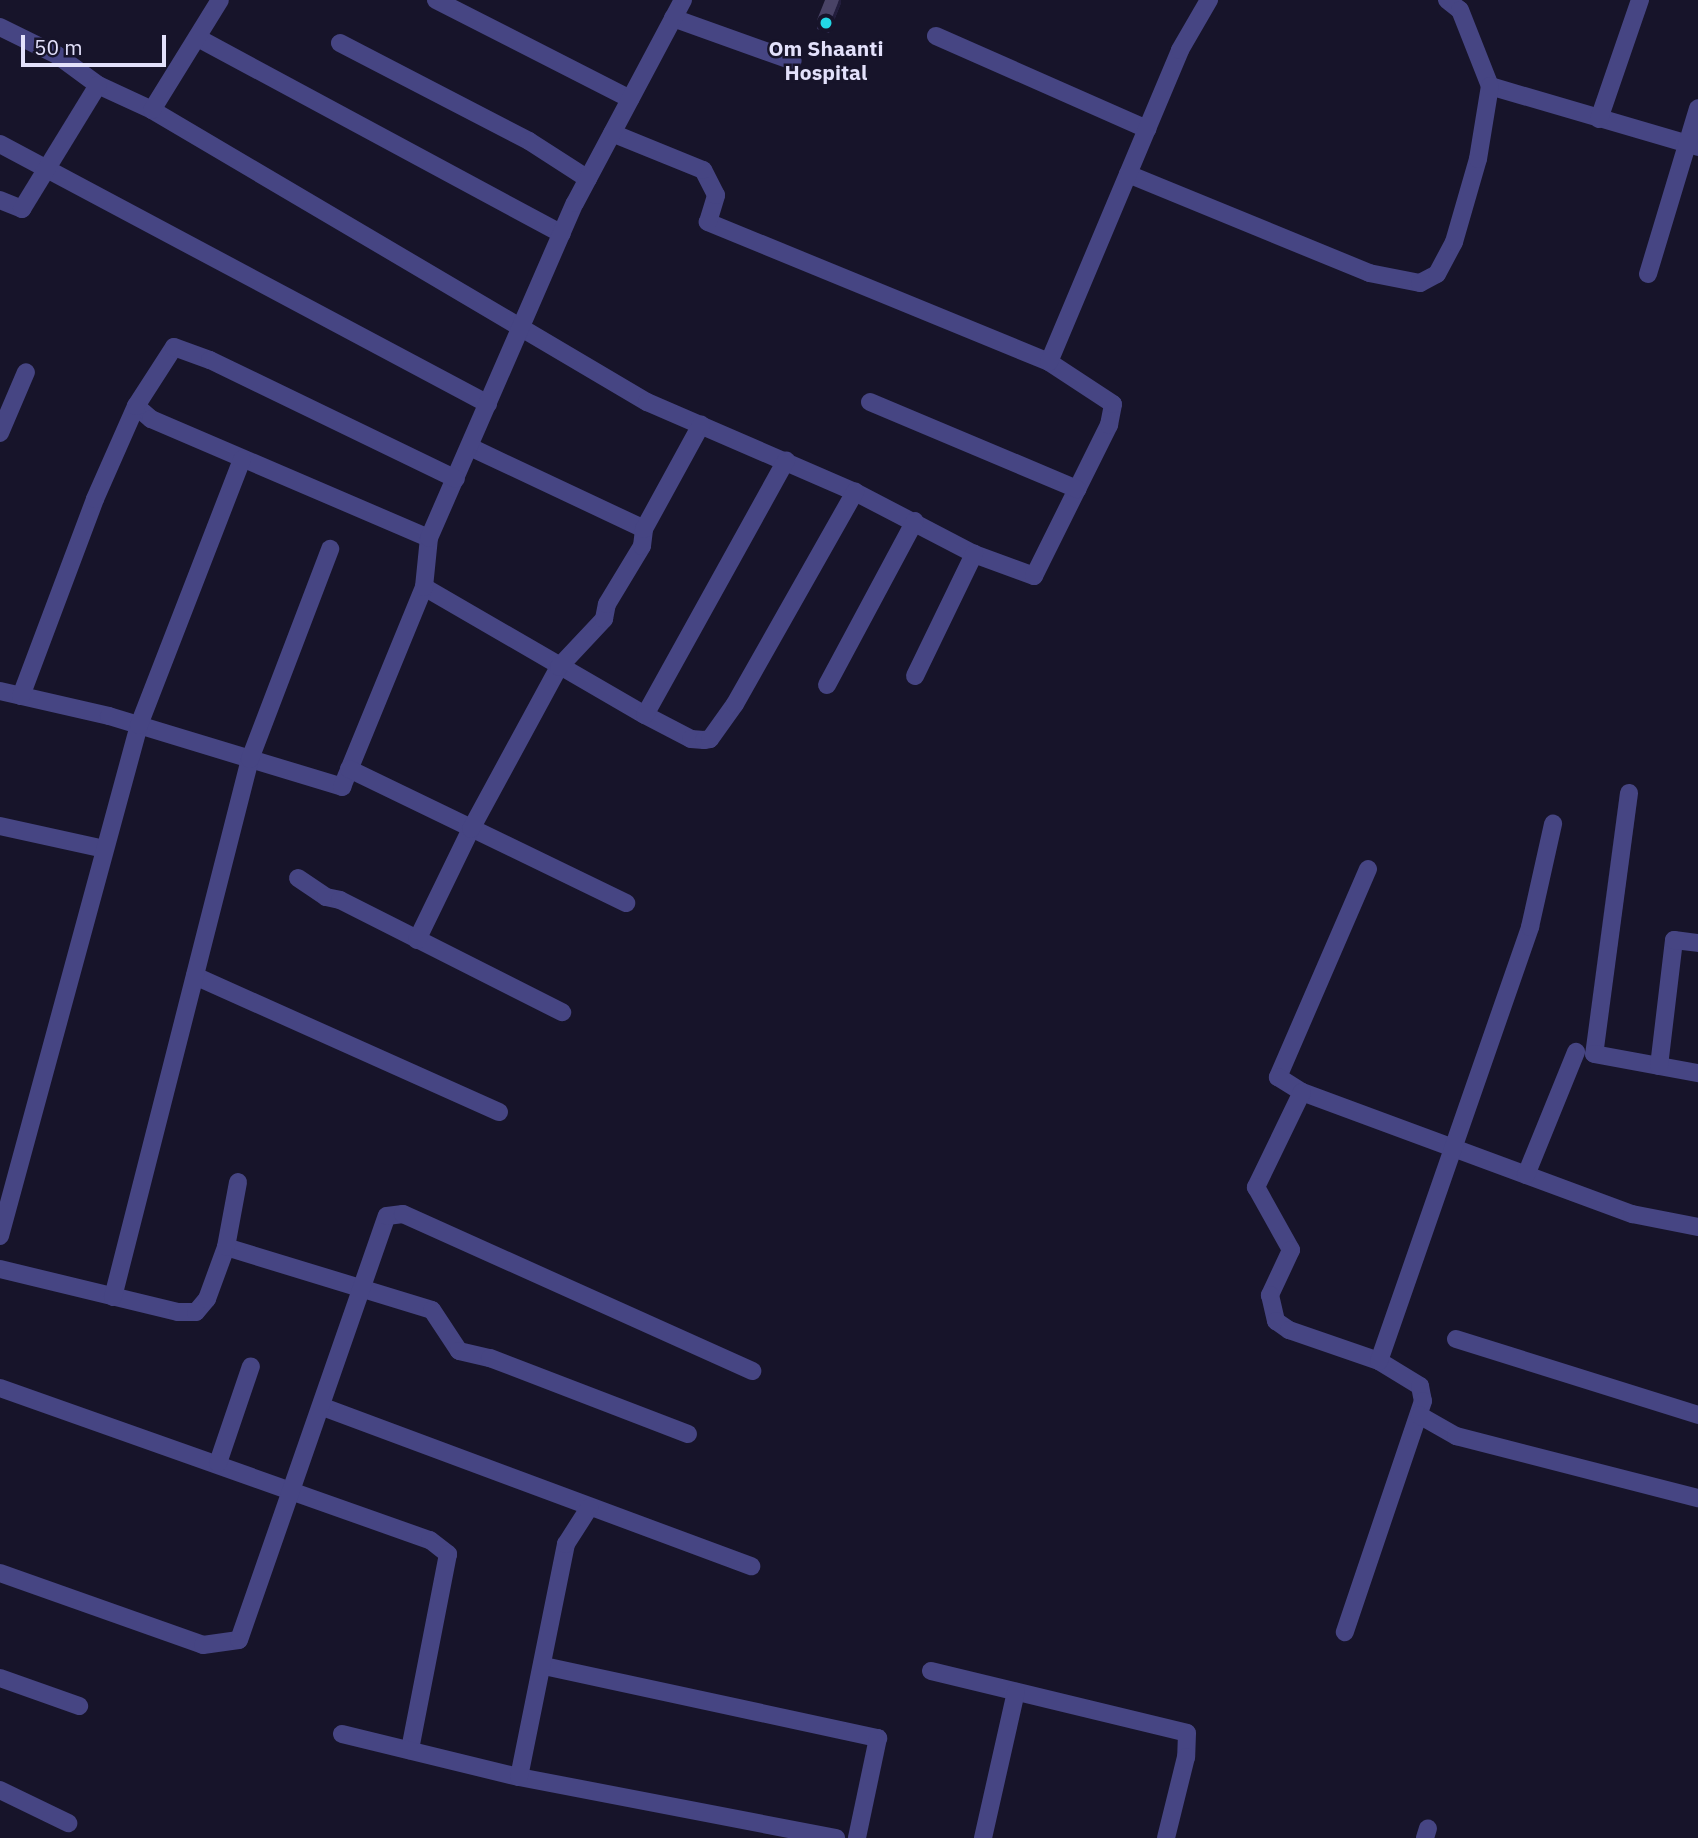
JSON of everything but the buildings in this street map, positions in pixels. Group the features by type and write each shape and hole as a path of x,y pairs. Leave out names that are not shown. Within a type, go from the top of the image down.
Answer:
{"street":[{"path":"152,110 220,0"},
{"path":"436,0 631,99"},
{"path":"0,691 139,725 342,787 424,587 429,538 562,234 588,179 683,0"},
{"path":"1049,362 1180,51 1209,0"},
{"path":"1600,119 1640,0"},
{"path":"1128,174 1369,273 1420,283 1437,274 1454,242 1478,159 1490,86 1457,3"},
{"path":"673,18 793,61"},
{"path":"0,27 57,55 98,85 152,110 647,402 855,492 974,554 1034,576 1115,410 1104,395 1049,362 708,222 716,195 703,170 612,133"},
{"path":"936,36 1147,129"},
{"path":"198,38 562,234"},
{"path":"340,43 528,141 588,179"},
{"path":"0,200 22,209 98,85"},
{"path":"1490,86 1692,145"},
{"path":"1648,274 1692,145 1698,108"},
{"path":"0,144 44,171 488,404"},
{"path":"21,696 95,499 136,406 174,347 209,360 456,479"},
{"path":"0,433 26,372"},
{"path":"870,402 1077,489"},
{"path":"136,406 151,419 429,538"},
{"path":"417,940 471,829 559,667 604,619 607,604 642,546 644,529 701,425"},
{"path":"470,447 644,529"},
{"path":"0,1236 139,725 242,459"},
{"path":"645,715 786,461"},
{"path":"424,587 645,715 691,739 710,739 855,492"},
{"path":"827,685 915,521"},
{"path":"113,1297 250,759 330,549"},
{"path":"915,676 974,554"},
{"path":"349,769 626,903"},
{"path":"1629,793 1594,1054 1698,1073"},
{"path":"1380,1361 1456,1150 1530,927 1553,824"},
{"path":"0,826 105,849"},
{"path":"1368,869 1278,1077 1302,1092 1632,1214 1698,1227"},
{"path":"298,878 326,897 340,900 562,1012"},
{"path":"1659,1066 1674,940 1698,943"},
{"path":"195,976 499,1112"},
{"path":"1526,1175 1576,1052"},
{"path":"1302,1092 1256,1187 1292,1250 1270,1295 1276,1321 1289,1330 1380,1361 1420,1387 1423,1401 1345,1632"},
{"path":"0,1269 113,1297 196,1312 207,1298 226,1247 238,1182"},
{"path":"0,1573 203,1645 239,1640 323,1407 387,1216 403,1214 752,1371"},
{"path":"226,1247 310,1269 432,1310 458,1351 490,1358 688,1434"},
{"path":"1456,1339 1698,1415"},
{"path":"218,1463 251,1366"},
{"path":"0,1388 292,1488 430,1540 448,1554 410,1750"},
{"path":"323,1407 751,1566"},
{"path":"1419,1415 1457,1436 1698,1499"},
{"path":"520,1777 566,1544 589,1508"},
{"path":"544,1666 878,1738 858,1838"},
{"path":"931,1671 1187,1733 1186,1757 1166,1838"},
{"path":"0,1678 79,1706"},
{"path":"984,1838 1016,1692"},
{"path":"342,1734 520,1777 836,1838"},
{"path":"0,1790 68,1823"}],"place":[{"name":"Om Shaanti Hospital","path":"826,23"}]}
